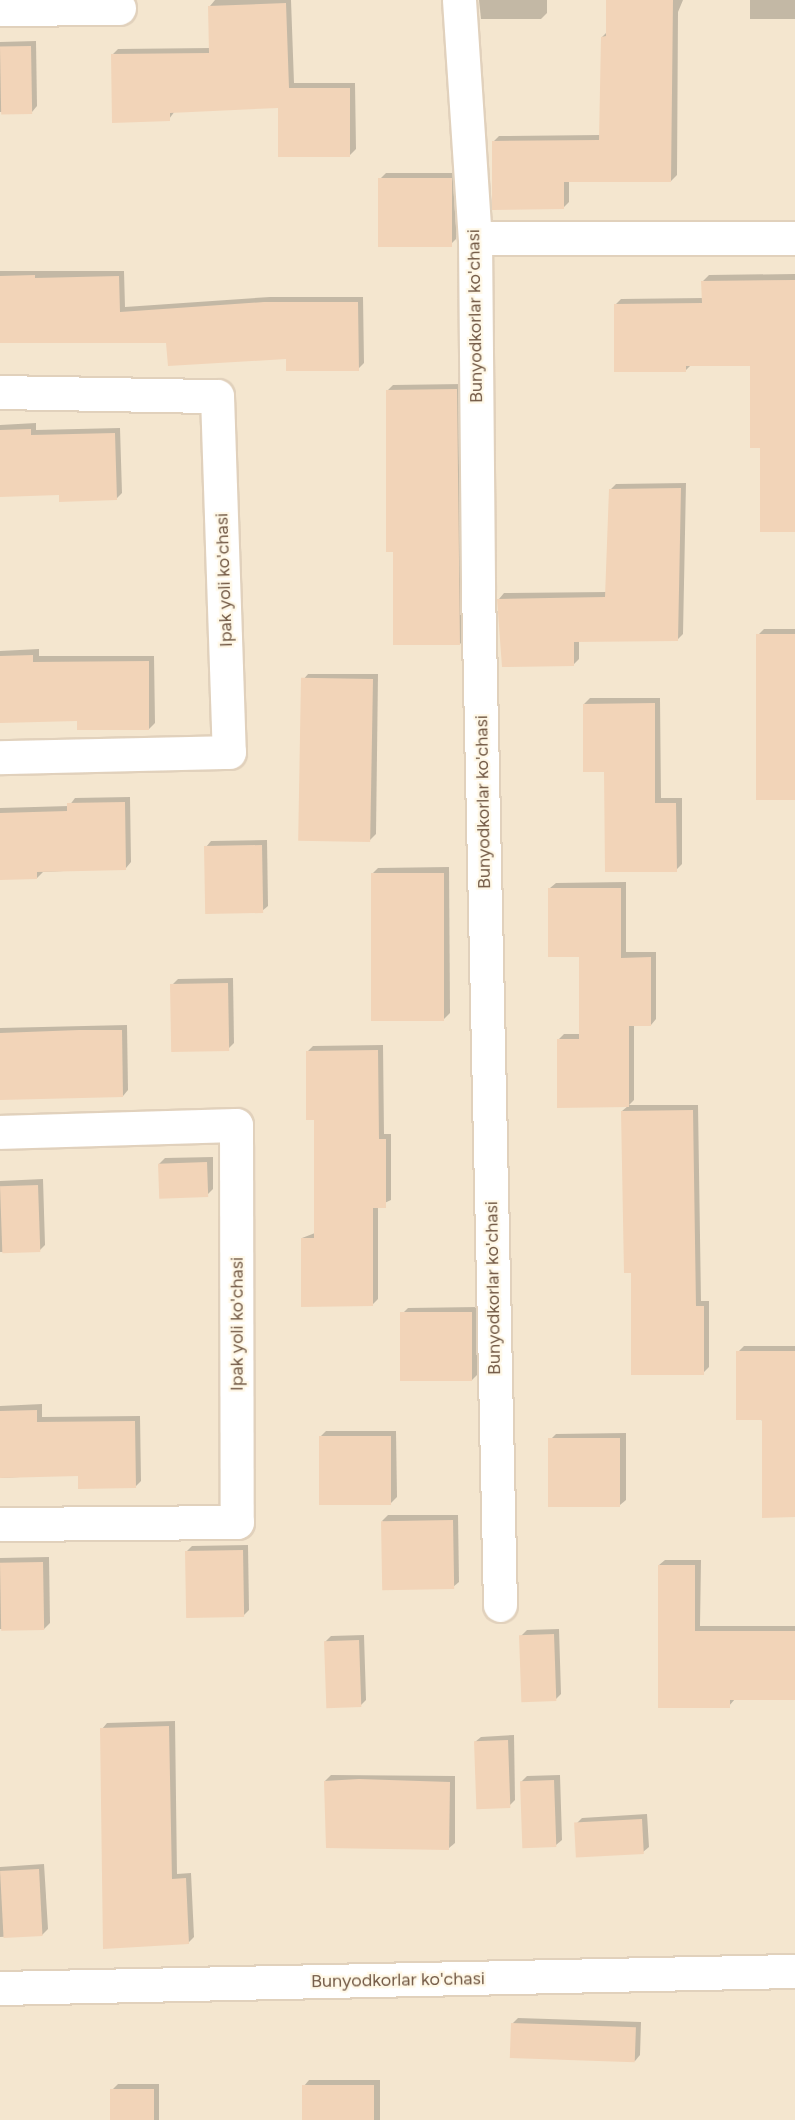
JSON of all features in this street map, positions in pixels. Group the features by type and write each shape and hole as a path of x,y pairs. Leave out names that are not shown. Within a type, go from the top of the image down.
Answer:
{"street":[{"name":"Bunyodkorlar ko'chasi","path":"459,0 475,238 478,589 500,1605"},
{"path":"0,9 119,8"},
{"path":"475,238 795,238"},
{"name":"Ipak yoli ko'chasi","path":"0,392 217,396 230,752 0,757"},
{"name":"Ipak yoli ko'chasi","path":"0,1132 236,1125 237,1522 0,1524"},
{"name":"Bunyodkorlar ko'chasi","path":"0,1988 795,1971"}],"shaded area":[{"path":"0,0 795,0 795,2120 0,2120"}],"building":[{"path":"606,0 673,0 671,182 564,182 564,209 492,210 492,141 599,140 601,37 606,36"},
{"path":"286,3 289,88 350,88 350,157 278,157 278,108 170,113 170,121 112,123 111,54 209,53 208,6"},
{"path":"31,46 32,114 1,115 0,47"},
{"path":"378,178 452,178 452,247 378,247"},
{"path":"35,275 35,278 119,276 120,312 264,302 358,302 359,371 286,371 286,359 168,366 166,343 0,343 0,276"},
{"path":"795,280 795,532 760,532 760,448 750,448 750,366 686,366 686,372 614,372 614,304 702,303 701,281"},
{"path":"457,389 460,645 393,645 393,552 386,552 386,390"},
{"path":"31,429 31,435 115,433 117,500 59,502 59,495 0,497 0,430"},
{"path":"681,488 678,641 574,642 574,666 502,667 497,599 605,597 609,489"},
{"path":"756,634 795,634 795,800 756,800"},
{"path":"33,655 33,662 149,661 149,730 77,730 77,721 0,723 0,656"},
{"path":"301,678 373,679 370,842 298,841"},
{"path":"655,703 655,803 676,803 677,872 605,872 604,772 583,772 583,704"},
{"path":"125,802 126,870 37,872 37,879 0,880 0,813 67,811 67,803"},
{"path":"262,845 263,913 205,914 204,846"},
{"path":"371,873 444,873 444,1021 371,1021"},
{"path":"548,888 621,888 621,958 651,957 651,1026 629,1026 629,1107 557,1108 557,1039 579,1039 579,957 548,957"},
{"path":"228,983 229,1051 171,1052 170,984"},
{"path":"122,1030 123,1097 0,1100 0,1033"},
{"path":"378,1050 379,1139 386,1139 386,1208 373,1208 373,1306 301,1307 301,1238 314,1238 314,1120 306,1120 306,1051"},
{"path":"693,1110 696,1306 704,1306 704,1375 631,1375 631,1273 624,1273 621,1111"},
{"path":"207,1162 208,1197 159,1199 158,1164"},
{"path":"38,1185 40,1252 2,1253 0,1186"},
{"path":"400,1312 472,1312 472,1381 400,1381"},
{"path":"736,1351 795,1351 795,1517 762,1518 762,1420 736,1420"},
{"path":"37,1410 37,1422 135,1421 136,1488 78,1489 78,1476 0,1478 0,1411"},
{"path":"319,1436 391,1436 391,1505 319,1505"},
{"path":"548,1438 620,1438 620,1507 548,1507"},
{"path":"453,1520 454,1589 382,1590 381,1521"},
{"path":"243,1550 244,1617 186,1618 185,1551"},
{"path":"43,1562 44,1630 1,1631 0,1563"},
{"path":"658,1565 695,1565 695,1631 795,1631 795,1700 730,1700 730,1708 658,1708"},
{"path":"554,1634 556,1701 521,1702 519,1635"},
{"path":"359,1640 361,1707 326,1708 324,1641"},
{"path":"169,1726 172,1879 186,1878 189,1944 103,1949 100,1728"},
{"path":"508,1740 510,1808 476,1809 474,1741"},
{"path":"359,1779 450,1782 449,1850 326,1848 324,1781"},
{"path":"554,1780 556,1847 522,1848 520,1781"},
{"path":"642,1819 644,1854 576,1858 574,1823"},
{"path":"39,1869 43,1936 4,1938 0,1871"},
{"path":"511,2023 636,2027 635,2062 510,2058"},
{"path":"302,2085 374,2085 374,2120 302,2120"},
{"path":"110,2089 154,2089 154,2120 110,2120"}]}
